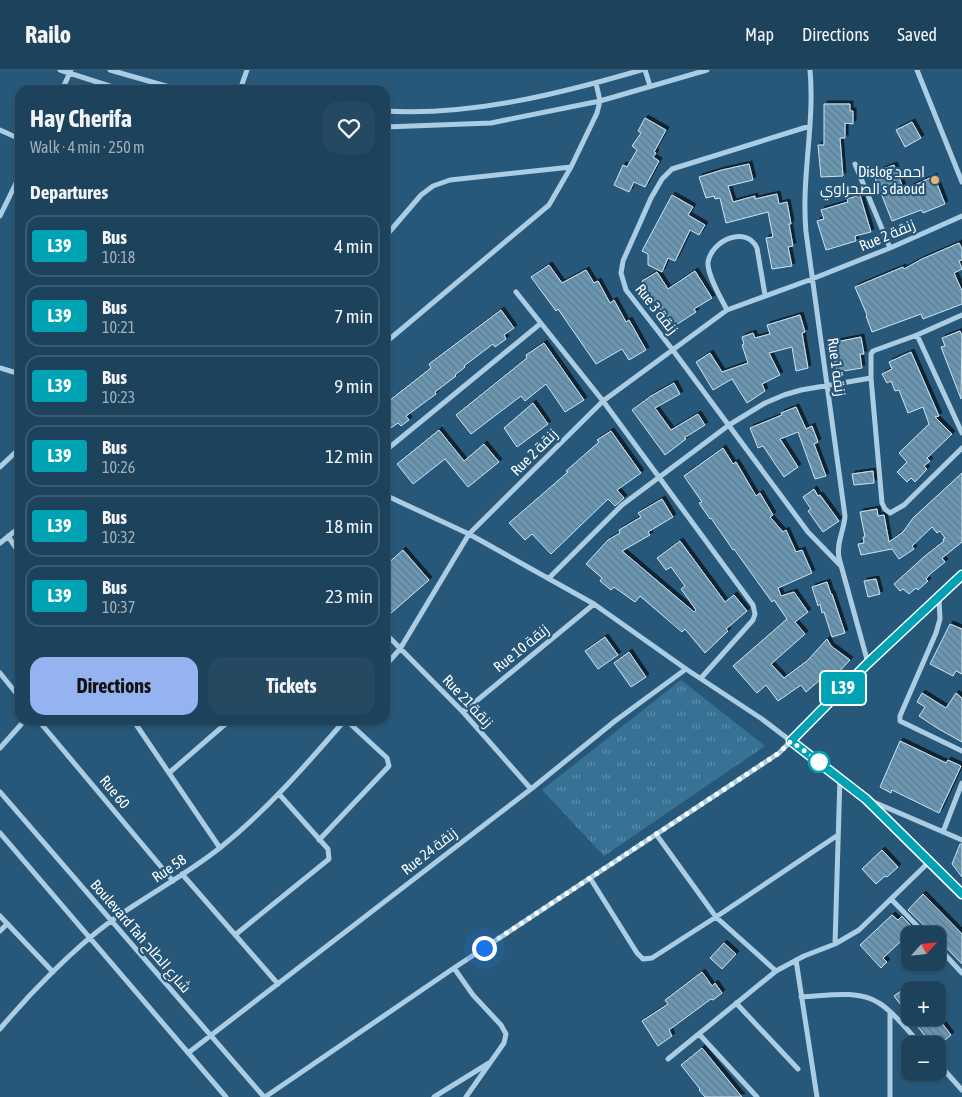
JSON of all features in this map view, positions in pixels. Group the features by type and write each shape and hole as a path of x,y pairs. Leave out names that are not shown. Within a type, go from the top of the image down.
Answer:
{"street":[{"path":"60,70 108,85"},
{"path":"110,70 162,85"},
{"path":"242,85 247,70"},
{"path":"390,111 441,110 487,106 596,83 640,70"},
{"path":"645,70 650,86"},
{"path":"390,127 491,123 600,101 707,70"},
{"name":"Rue 1 زنقة","path":"810,70 812,98 804,200 806,232 845,516 844,528 838,545 840,565 868,663"},
{"path":"917,70 962,182"},
{"path":"64,85 70,72"},
{"path":"390,339 544,210 556,195 597,113 600,101 596,83"},
{"name":"Rue 3 زنقة","path":"810,126 672,169 662,179 631,240 623,261 621,273 623,285 628,295 672,349 808,532 840,565"},
{"path":"0,130 15,137"},
{"path":"855,164 890,248"},
{"path":"390,231 421,195 433,186 450,180 571,167"},
{"path":"0,216 15,185"},
{"name":"Rue 2 زنقة","path":"400,649 469,534 603,401 727,310 890,248 962,216"},
{"path":"727,310 713,280 708,262 718,245 732,237 748,237 754,242 757,248 764,295"},
{"path":"516,292 603,401 753,604 755,614 753,620 701,678"},
{"path":"962,315 872,354 870,378 882,502 885,510 890,513 904,505 962,448"},
{"path":"390,447 540,324"},
{"path":"917,335 962,433"},
{"path":"0,368 15,372"},
{"path":"549,578 622,505 729,425 784,395 801,390 870,378"},
{"path":"0,467 15,453"},
{"path":"390,498 469,534 594,604 686,669 762,719 866,799 962,894"},
{"path":"0,543 15,531"},
{"path":"8,536 15,546"},
{"path":"264,1097 454,968 779,753 868,663 962,575"},
{"path":"939,598 940,619 936,633 900,716 900,721 962,751"},
{"name":"Rue 10 زنقة","path":"463,712 594,604"},
{"name":"Rue 21 زنقة","path":"390,638 463,712 531,789"},
{"path":"390,660 400,649"},
{"name":"Rue 24 زنقة","path":"188,1053 531,789 615,721 686,669"},
{"path":"0,673 15,692"},
{"path":"0,748 21,725"},
{"name":"Rue 60","path":"42,725 173,881"},
{"path":"136,725 220,848"},
{"path":"169,773 224,725"},
{"name":"Rue 58","path":"0,1029 53,972 89,938 220,848 260,814 341,725"},
{"path":"319,840 389,766 387,758 351,725"},
{"path":"835,944 840,778"},
{"path":"943,832 962,783"},
{"name":"Boulevard Tah شارع الطاح","path":"0,792 264,1097"},
{"path":"235,934 327,862 329,852 279,794"},
{"path":"866,799 962,840"},
{"path":"0,833 226,1097"},
{"path":"656,834 716,918 776,971"},
{"path":"590,878 637,953 643,959 652,958 716,918 838,834"},
{"path":"668,1059 776,971 796,960 835,944 859,930 930,861"},
{"path":"182,874 278,984"},
{"path":"892,898 918,926"},
{"path":"0,916 53,972"},
{"path":"0,931 7,924"},
{"path":"946,956 962,974"},
{"path":"796,960 817,1097"},
{"path":"454,968 473,995 504,1029 506,1034 504,1043 466,1097"},
{"path":"801,997 857,995 880,1003 912,1036"},
{"path":"736,1003 798,1069"},
{"path":"890,1012 890,1097"},
{"path":"699,1034 757,1097"},
{"path":"434,1097 491,1062"},
{"path":"946,1072 962,1090"}],"green space":[{"path":"681,680 765,746 604,856 542,790"}],"building":[{"path":"824,104 850,104 850,111 853,111 853,124 845,123 845,138 840,138 843,176 821,177 818,145 824,145"},
{"path":"645,118 666,130 654,152 656,153 653,157 659,161 645,187 634,182 629,192 614,185 623,165 627,167 637,150 632,146 641,133 638,131"},
{"path":"912,122 921,138 905,147 896,130"},
{"path":"749,164 753,180 728,186 733,202 755,196 755,199 777,194 779,204 787,202 793,246 788,247 792,266 772,269 766,238 773,237 768,212 726,223 720,198 715,199 714,196 706,198 699,177"},
{"path":"894,165 904,190 934,176 945,204 923,213 921,210 892,221 873,173"},
{"path":"672,195 693,207 688,215 705,225 699,235 690,230 675,261 668,258 662,272 648,265 648,254 642,251"},
{"path":"860,195 871,232 855,236 856,241 826,250 817,221 824,219 821,210 848,202 847,199"},
{"path":"959,243 962,249 962,260 959,261 962,269 954,273 962,291 962,304 923,319 921,314 872,332 855,287 903,267 904,269"},
{"path":"549,265 562,283 586,270 594,283 598,281 610,303 614,300 626,322 629,320 646,350 629,360 622,349 596,364 558,309 556,311 531,277"},
{"path":"695,271 712,298 694,309 696,312 670,329 660,314 662,312 642,281 657,272 668,289"},
{"path":"501,310 514,328 504,335 506,339 495,347 493,344 464,366 456,376 435,392 436,394 406,416 409,420 401,426 398,423 390,429 390,400 431,368 429,364"},
{"path":"800,315 805,332 802,333 808,368 796,371 792,347 769,353 780,375 762,384 765,391 747,403 732,379 713,390 696,362 710,353 722,372 748,363 742,345 744,344 742,337 753,333 755,338 770,334 767,325"},
{"path":"960,331 962,336 961,399 941,347 945,346 942,338"},
{"path":"861,337 864,354 860,354 862,368 837,372 833,352 837,351 836,342"},
{"path":"544,343 584,400 565,412 546,384 525,401 521,396 471,434 456,415 527,358 526,355"},
{"path":"911,352 939,416 935,417 952,434 927,458 930,461 924,466 927,469 915,482 911,478 907,482 897,472 907,462 899,453 929,424 923,407 908,413 899,390 895,391 891,381 887,383 882,374 892,369 889,362"},
{"path":"674,383 680,394 655,408 671,430 698,414 705,425 684,438 686,439 665,455 632,410 651,396"},
{"path":"533,403 548,424 517,447 504,428"},
{"path":"796,407 806,429 812,426 818,442 814,444 826,476 815,479 798,432 780,439 798,467 784,477 763,446 758,448 750,428"},
{"path":"439,430 464,461 484,444 499,462 468,487 445,459 413,484 397,464"},
{"path":"611,431 641,473 617,490 624,498 615,506 608,499 551,554 532,534 525,540 509,523 568,472 566,471 599,442 597,440"},
{"path":"723,448 733,464 736,462 756,496 760,493 773,515 770,517 783,532 786,530 796,552 802,550 812,573 778,588 781,596 794,592 808,612 795,622 805,634 771,664 784,678 808,660 827,639 831,646 850,660 834,677 829,672 806,692 801,685 778,701 766,685 757,693 733,666 787,619 774,600 772,602 710,519 699,503 702,502 684,476"},
{"path":"873,471 874,483 854,485 852,474"},
{"path":"962,473 962,542 942,558 945,562 930,574 926,579 928,581 918,590 916,588 909,594 903,589 900,591 894,584 944,541 943,539 945,538 940,531 937,533 932,527 912,546 914,549 899,559 892,549 861,555 858,544 864,543 863,537 865,537 860,512 877,509 878,516 884,515 889,542 903,532 913,518"},
{"path":"814,489 839,521 823,532 808,511 811,509 803,497"},
{"path":"662,499 673,517 648,532 650,535 622,551 694,612 696,610 681,589 685,586 671,567 666,570 657,558 680,541 725,602 734,595 747,611 726,629 728,631 705,653 685,629 682,632 640,596 635,602 614,587 611,590 600,581 602,578 586,564 608,540 620,533 619,530 641,517 638,513"},
{"path":"403,550 429,580 390,614 390,562"},
{"path":"876,579 880,594 868,597 864,581"},
{"path":"827,582 845,633 832,637 824,612 822,613 820,604 818,606 812,587"},
{"path":"950,624 962,629 962,674 956,671 953,676 930,664"},
{"path":"605,637 618,655 598,669 585,651"},
{"path":"629,652 646,677 631,687 614,663"},
{"path":"922,693 946,708 956,693 962,698 962,742 919,716 925,707 917,702"},
{"path":"900,741 946,763 948,760 961,766 939,813 892,790 891,793 880,787"},
{"path":"960,844 962,844 962,877 952,864"},
{"path":"882,850 898,867 876,884 862,869"},
{"path":"923,894 962,934 962,964 946,947 946,926 925,926 908,910"},
{"path":"892,915 898,920 902,916 911,926 901,926 901,941 883,958 887,962 881,968 860,945"},
{"path":"724,943 736,954 722,969 710,958"},
{"path":"702,972 712,986 715,983 722,993 669,1030 672,1036 658,1046 642,1021 668,1004 665,1000"},
{"path":"901,991 901,1005 894,996"},
{"path":"917,1026 944,1026 951,1035 946,1039 946,1036 925,1036"},
{"path":"702,1048 742,1097 705,1097 699,1090 681,1065"}],"bus line":[{"name":"L39","path":"962,575 868,663 791,741 866,799 962,894"}],"place":[{"name":"Dislog احمد الصحراوي s daoud","path":"935,180"}],"route":[{"path":"484,948 779,753 791,741 819,762"}]}
